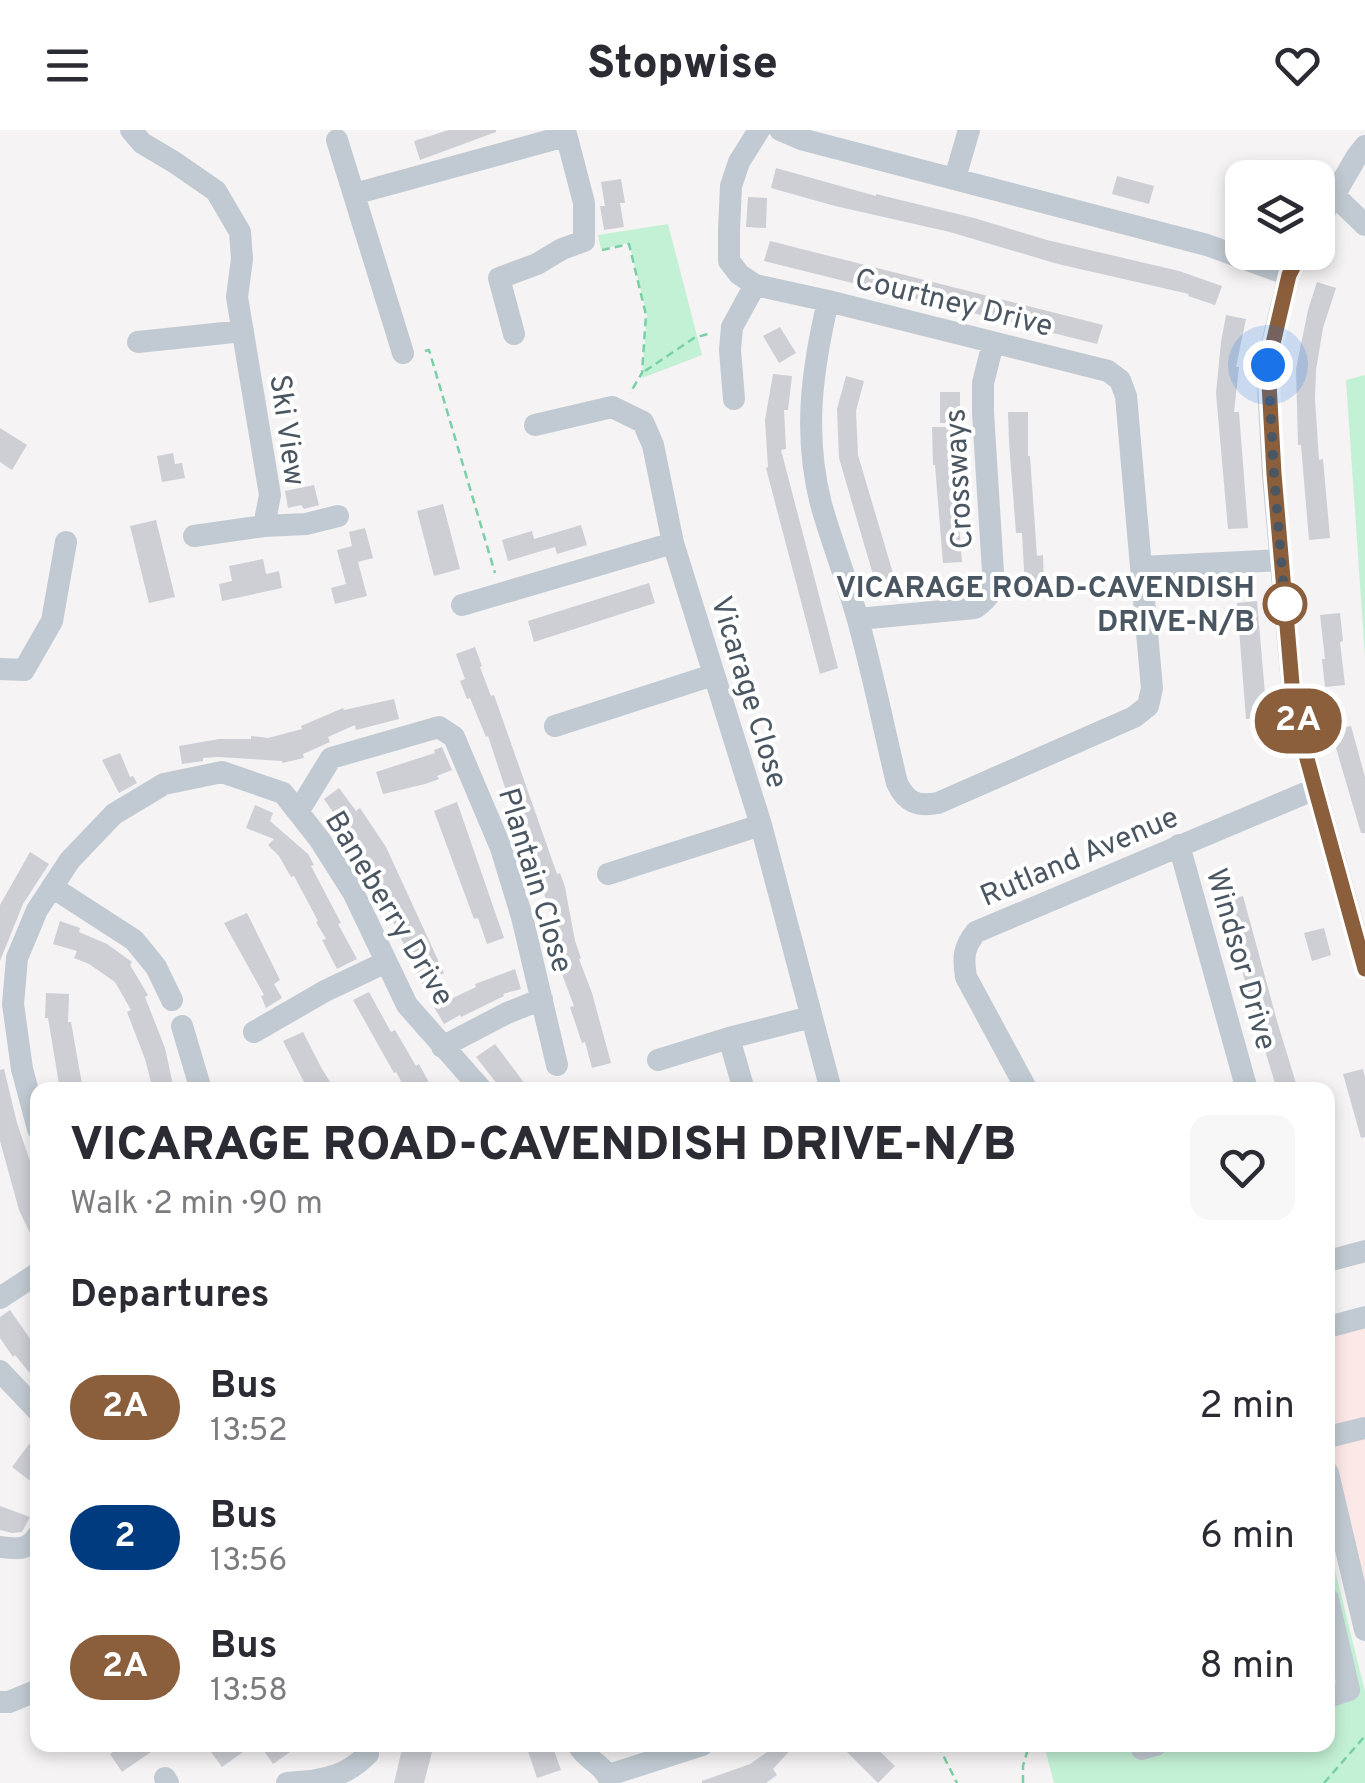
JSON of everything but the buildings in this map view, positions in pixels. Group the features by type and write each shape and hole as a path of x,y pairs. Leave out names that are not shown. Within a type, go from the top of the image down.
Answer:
{"street":[{"name":"Ski View","path":"131,130 142,143 216,191 240,232 238,296 242,332 270,494 264,526 194,536"},
{"path":"734,399 732,327 755,285 729,261 731,186 739,162 758,130"},
{"path":"955,178 969,130"},
{"path":"354,194 565,133 584,203 584,241 499,278 514,334"},
{"path":"795,133 1207,245 1289,275"},
{"path":"337,140 403,353"},
{"path":"1335,191 1365,146"},
{"path":"1335,196 1365,225"},
{"path":"1292,270 1268,365 1292,684 1301,737 1365,967"},
{"name":"Courtney Drive","path":"755,285 1108,371 1120,380 1126,396 1141,568"},
{"path":"828,301 810,397 820,502 858,620 897,783 912,803 938,803 1134,718 1148,706 1152,688 1141,568 1281,560"},
{"path":"138,342 242,332"},
{"name":"Crossways","path":"858,620 975,608 989,598 993,572 983,382 993,343"},
{"path":"535,425 612,406 619,410"},
{"name":"Vicarage Close","path":"619,410 643,422 652,445 674,543 760,826 829,1082"},
{"path":"264,526 338,516"},
{"path":"0,669 24,670 52,622 66,542"},
{"path":"462,604 674,543"},
{"path":"555,726 712,675"},
{"name":"Plantain Close","path":"298,812 331,758 439,727 454,737 501,848 522,916 557,1065"},
{"name":"Baneberry Drive","path":"30,1099 13,1004 17,958 37,910 70,860 114,814 164,784 222,772 283,793 320,840 353,892 407,1006 475,1082"},
{"name":"Rutland Avenue","path":"1023,1082 966,977 966,944 976,932 1315,790"},
{"path":"608,874 760,826"},
{"name":"Windsor Drive","path":"1179,846 1245,1082"},
{"path":"52,887 134,940 156,967 172,1000"},
{"path":"254,1032 386,962"},
{"name":"Plantain Close","path":"442,1047 507,1012 542,999"},
{"path":"658,1060 812,1017"},
{"path":"182,1026 199,1082"},
{"path":"730,1038 742,1082"},
{"path":"1335,1259 1365,1251"},
{"path":"0,1298 30,1278"},
{"path":"1335,1324 1365,1317"},
{"path":"0,1371 30,1403"},
{"path":"1335,1436 1365,1428"},
{"path":"1335,1503 1365,1630"},
{"path":"0,1546 18,1549 30,1544"},
{"path":"1335,1629 1349,1690 1335,1694"},
{"path":"0,1702 30,1693"},
{"path":"303,1782 336,1777 355,1767 368,1752"},
{"path":"582,1752 610,1779 683,1752"}],"path":[{"path":"584,241 599,251 628,244 646,316 642,373"},
{"path":"619,410 642,373 694,338 732,327"},
{"path":"403,353 429,350 501,593"},
{"path":"1324,1783 1365,1736"},
{"path":"942,1752 958,1783"},
{"path":"1023,1783 1027,1752"}],"shaded area":[{"path":"1365,1317 1365,1630 1335,1503 1335,1324"}],"green space":[{"path":"668,224 702,355 642,378 647,315 629,243 601,249 598,235"},
{"path":"1365,375 1365,657 1346,380"},
{"path":"1335,1570 1365,1692 1365,1783 1054,1783 1046,1752 1335,1752"}],"bus line":[{"name":"2A","path":"1292,270 1268,365 1292,684 1301,737 1365,969"}],"place":[{"name":"VICARAGE ROAD-CAVENDISH DRIVE-N/B","path":"1285,604"}],"route":[{"path":"1268,365 1285,604"}]}
